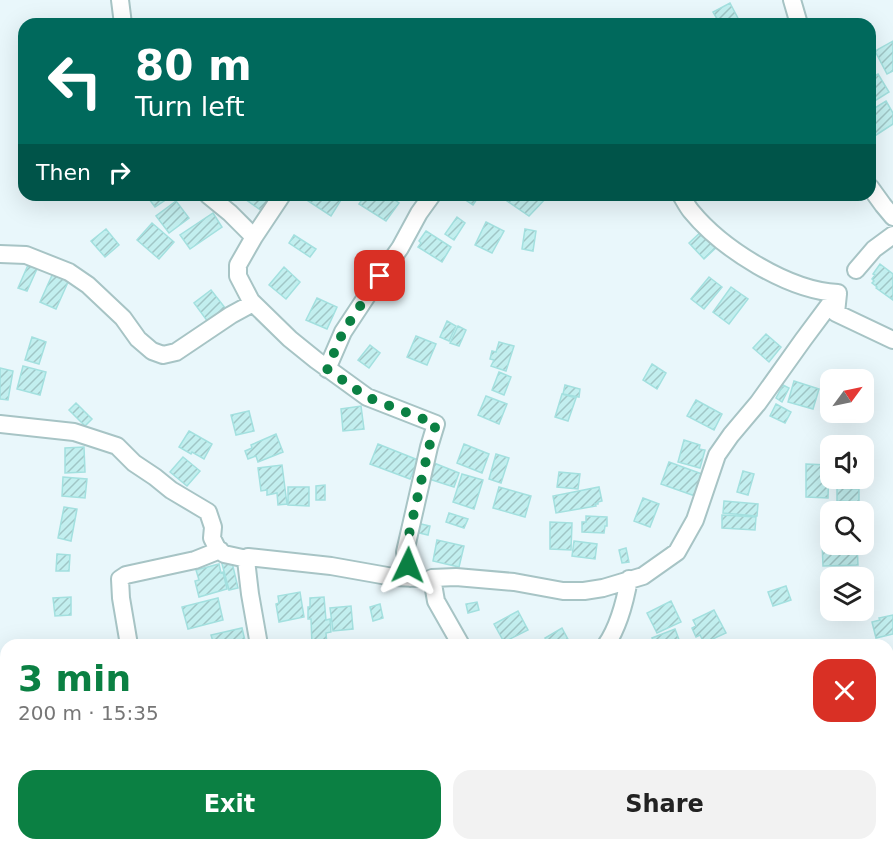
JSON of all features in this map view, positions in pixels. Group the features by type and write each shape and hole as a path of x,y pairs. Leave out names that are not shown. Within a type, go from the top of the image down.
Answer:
{"street":[{"path":"120,0 122,18"},
{"path":"792,0 797,18"},
{"path":"876,195 893,217"},
{"path":"215,201 254,237"},
{"path":"278,201 238,265 238,276 253,303 290,339 367,397 436,424 405,552 410,578"},
{"path":"327,369 343,332 400,248 428,201"},
{"path":"685,201 690,210 713,233 739,253 776,276 826,293 838,293"},
{"path":"855,270 874,249 893,235"},
{"path":"0,254 26,255 69,272 88,285 123,318 138,339 152,351 164,355 176,352 253,303"},
{"path":"838,293 836,313 893,340"},
{"path":"0,424 74,432 117,446 134,463 171,490 208,512 213,526 212,538 217,548 224,554 247,559 251,557 331,566 393,577 456,577 514,582 563,591 584,591 643,576 677,552 695,520 717,455 838,293"},
{"path":"128,639 120,579 126,575 195,560 220,550"},
{"path":"247,559 258,639"},
{"path":"432,578 436,601 458,639"},
{"path":"609,639 626,597 629,579"}],"building":[{"path":"730,3 738,18 716,18 713,12"},
{"path":"893,41 893,71 887,74 876,50"},
{"path":"878,74 889,92 876,100 876,75"},
{"path":"886,101 893,113 893,124 876,135 876,107"},
{"path":"150,201 164,201 155,207"},
{"path":"176,201 189,218 169,233 156,216"},
{"path":"248,201 268,201 272,204 266,214"},
{"path":"308,201 340,201 331,216"},
{"path":"361,201 396,201 399,203 386,221 359,204"},
{"path":"507,201 543,201 529,216"},
{"path":"213,213 222,227 190,249 180,235"},
{"path":"457,217 465,223 454,240 445,234"},
{"path":"486,222 504,231 492,253 475,245"},
{"path":"152,223 174,242 159,259 137,240"},
{"path":"705,228 720,244 704,259 689,243"},
{"path":"106,229 119,245 105,257 91,241"},
{"path":"525,229 536,231 533,251 522,249"},
{"path":"426,231 451,247 442,262 418,247"},
{"path":"294,235 316,249 310,257 289,243"},
{"path":"880,264 893,274 893,300 872,283 875,275 873,274"},
{"path":"28,265 37,269 27,291 18,288"},
{"path":"284,267 300,282 286,299 269,285"},
{"path":"53,273 69,280 56,309 40,302"},
{"path":"709,277 722,287 704,309 691,299"},
{"path":"731,287 748,299 729,324 713,312"},
{"path":"211,290 226,309 208,322 194,303"},
{"path":"317,298 337,307 327,329 306,320"},
{"path":"447,321 456,326 449,341 440,337"},
{"path":"458,326 466,330 459,346 450,343"},
{"path":"766,334 781,347 769,362 753,348"},
{"path":"416,336 436,344 427,365 407,357"},
{"path":"32,337 46,342 39,364 25,360"},
{"path":"499,342 514,346 506,371 491,366 494,360 490,359 492,351 496,352"},
{"path":"370,345 380,353 369,368 358,360"},
{"path":"652,364 666,373 657,389 643,380"},
{"path":"23,366 46,372 40,395 17,389"},
{"path":"0,368 13,371 8,400 0,399"},
{"path":"499,372 511,377 504,395 492,390"},
{"path":"794,381 819,389 813,409 788,402"},
{"path":"565,385 580,389 579,397 563,394"},
{"path":"783,385 789,388 782,402 776,398"},
{"path":"562,394 576,398 568,421 555,417"},
{"path":"486,396 507,404 499,424 478,415"},
{"path":"696,400 722,414 714,430 687,416"},
{"path":"76,403 92,419 85,426 69,410"},
{"path":"776,404 791,412 785,423 770,416"},
{"path":"361,406 364,429 343,431 341,409"},
{"path":"249,411 254,431 236,435 231,415"},
{"path":"189,431 212,444 204,459 179,447"},
{"path":"276,434 283,452 258,462 256,456 248,459 245,451 252,448 251,445"},
{"path":"684,440 700,445 699,449 705,450 700,468 678,462"},
{"path":"378,444 418,460 410,479 370,464"},
{"path":"464,444 489,454 482,473 457,463"},
{"path":"84,447 85,472 65,473 65,448"},
{"path":"496,454 509,458 501,483 489,479"},
{"path":"183,457 200,471 187,486 170,472"},
{"path":"669,462 702,474 695,496 661,484"},
{"path":"434,463 459,473 454,487 429,479"},
{"path":"806,464 820,465 820,489 828,489 828,498 806,497"},
{"path":"282,465 287,504 278,505 277,493 267,495 267,490 261,491 258,468"},
{"path":"743,471 754,474 748,495 737,492"},
{"path":"559,472 580,474 578,489 557,487"},
{"path":"462,474 483,480 474,509 453,502"},
{"path":"63,477 87,479 85,498 62,496"},
{"path":"325,485 325,500 316,500 316,486"},
{"path":"288,487 309,487 309,506 288,505"},
{"path":"499,487 531,496 525,517 493,508"},
{"path":"599,487 602,501 595,504 596,506 556,513 553,496"},
{"path":"837,489 859,489 859,501 837,501"},
{"path":"643,498 659,504 650,527 634,521"},
{"path":"724,501 758,504 757,516 723,513"},
{"path":"64,507 77,509 71,541 58,538"},
{"path":"449,513 468,519 464,528 446,522"},
{"path":"722,515 756,517 755,530 722,528"},
{"path":"586,516 607,517 604,533 582,532 582,522 586,522"},
{"path":"550,522 572,523 571,550 550,549"},
{"path":"417,523 430,526 428,535 415,532"},
{"path":"437,540 464,546 459,567 433,561"},
{"path":"574,541 597,544 595,559 572,556"},
{"path":"626,548 629,562 622,563 619,550"},
{"path":"57,554 70,555 69,571 56,571"},
{"path":"823,555 858,555 858,565 823,566"},
{"path":"231,558 238,588 229,590 221,560"},
{"path":"219,564 227,589 199,597 195,581 199,580 196,570"},
{"path":"786,586 791,600 773,606 768,592"},
{"path":"300,592 304,617 279,622 276,604 279,603 278,596"},
{"path":"71,597 71,615 55,616 53,598"},
{"path":"324,597 326,620 330,619 331,632 326,633 326,639 312,639 311,619 308,619 310,598"},
{"path":"218,598 223,620 188,629 182,607"},
{"path":"671,601 681,622 657,633 647,613"},
{"path":"477,602 479,610 468,613 466,604"},
{"path":"380,604 383,618 373,621 370,607"},
{"path":"351,606 353,629 333,631 330,608"},
{"path":"714,610 726,633 713,639 702,639 700,635 696,637 692,628 696,626 693,620"},
{"path":"518,611 528,630 510,639 502,639 494,624"},
{"path":"893,615 893,634 876,638 872,622"},
{"path":"242,628 245,639 212,639 211,635"},
{"path":"562,628 568,639 546,639"},
{"path":"675,629 679,639 652,639"}],"route":[{"path":"380,276 343,332 327,369 367,397 436,424 405,552 408,565"}]}
